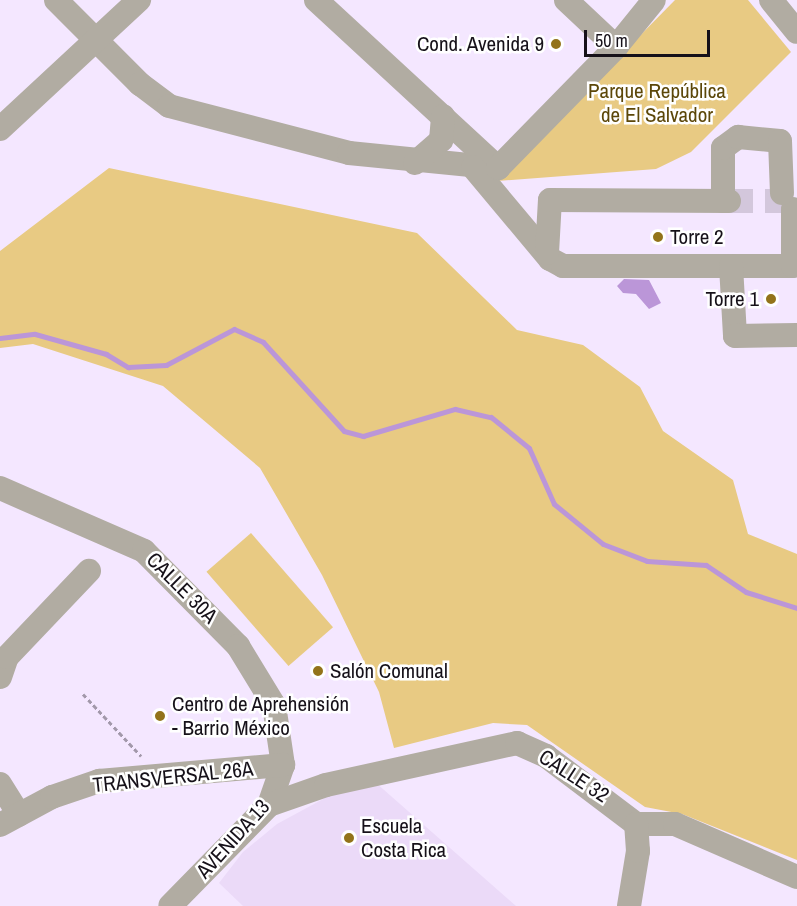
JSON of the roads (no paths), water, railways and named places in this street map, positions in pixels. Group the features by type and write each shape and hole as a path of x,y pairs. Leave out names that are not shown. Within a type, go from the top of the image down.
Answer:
{"street":[{"path":"56,0 96,40 169,106 349,153 415,163 498,168"},
{"path":"0,129 139,0"},
{"path":"316,0 498,168"},
{"path":"566,0 616,47"},
{"path":"498,168 616,47 654,0"},
{"path":"771,0 797,32"},
{"path":"415,163 441,140 443,116"},
{"path":"472,166 546,254 563,266 795,266 794,238 780,141 738,137 723,148 726,201 550,200 546,254"},
{"path":"730,266 735,336 797,335"},
{"name":"CALLE 30A","path":"0,488 123,538 183,585 264,683 282,737 283,765"},
{"path":"0,677 7,657 90,571"},
{"name":"CALLE 32","path":"269,806 326,785 517,743 546,756 636,824"},
{"name":"TRANSVERSAL 26A","path":"10,819 99,781 283,765"},
{"name":"AVENIDA 13","path":"170,906 269,806 283,765"},
{"path":"0,784 10,819"},
{"path":"629,906 638,851 636,824 675,824 797,878"}],"waterway":[{"path":"0,338 35,334 106,354 128,367 166,365 234,329 263,342 344,431 363,436 455,409 491,417 529,448 554,504 603,544 647,561 706,565 746,592 797,608"}],"tunnel":[{"path":"729,201 797,201"}],"place":[{"name":"Cond. Avenida 9","path":"556,44"},
{"name":"Torre 2","path":"658,237"},
{"name":"Torre 1","path":"771,299"},
{"name":"Salón Comunal","path":"318,671"},
{"name":"Centro de Aprehensión - Barrio México","path":"160,716"},
{"name":"Escuela Costa Rica","path":"349,838"}],"park label":[{"name":"Parque República de El Salvador","path":"657,103"}]}
